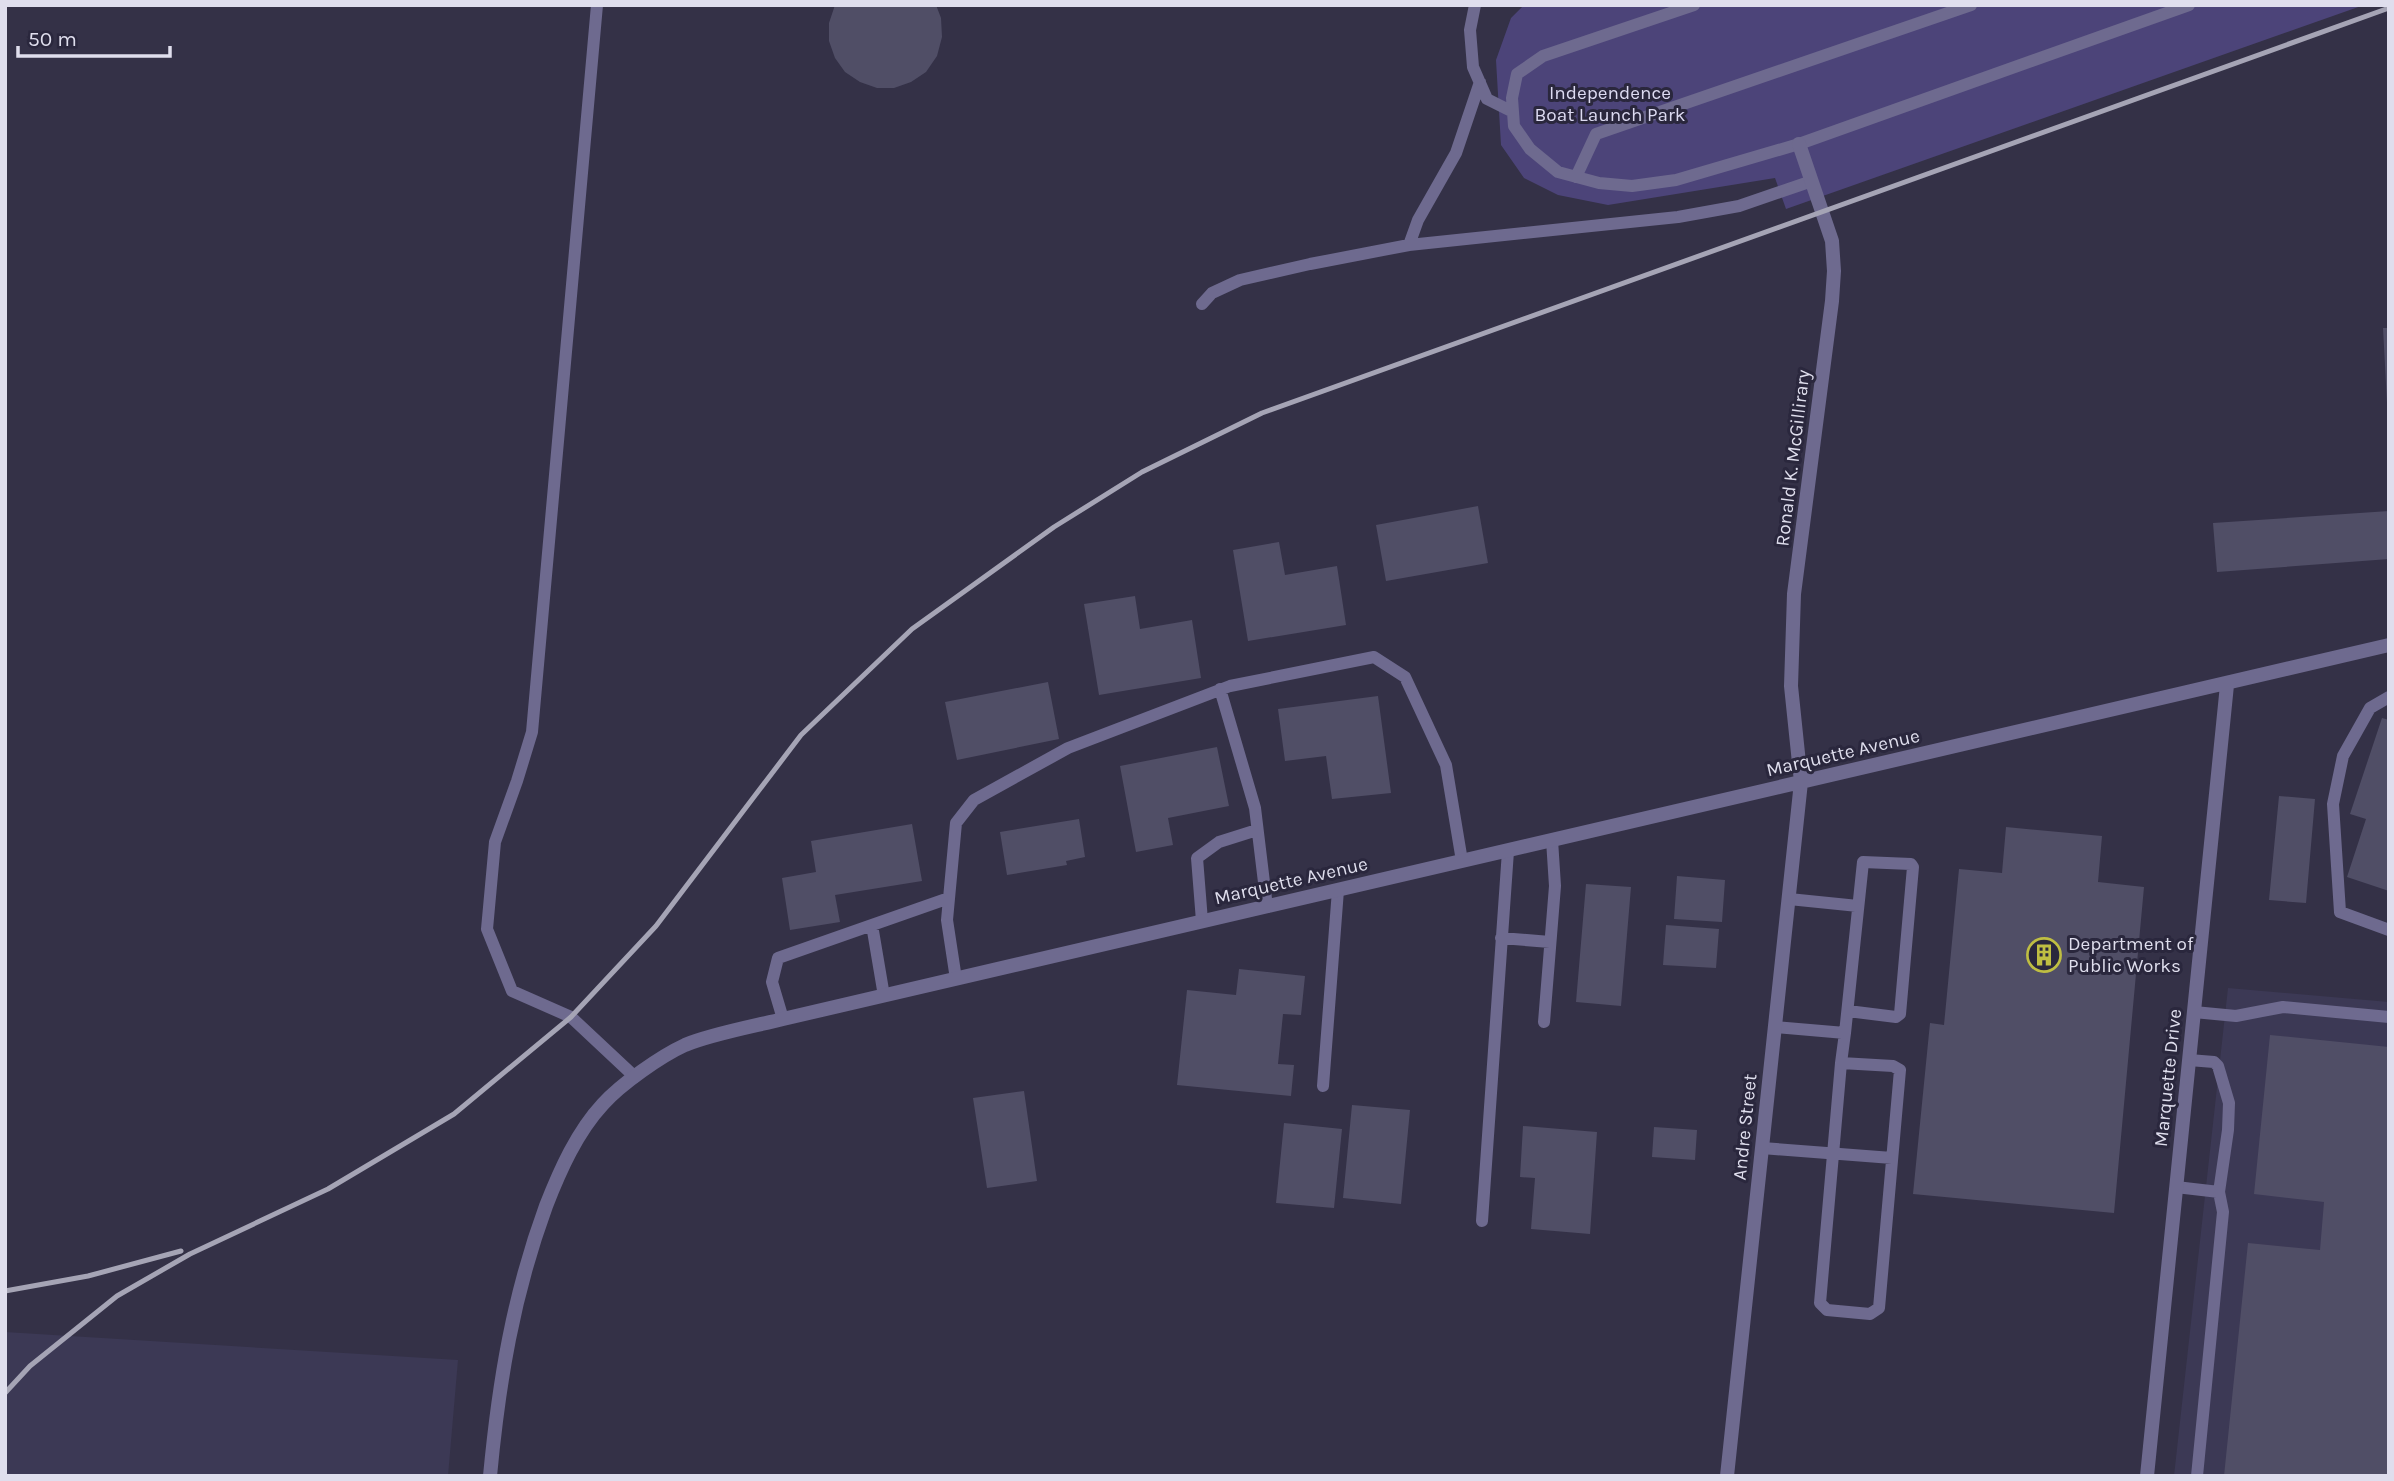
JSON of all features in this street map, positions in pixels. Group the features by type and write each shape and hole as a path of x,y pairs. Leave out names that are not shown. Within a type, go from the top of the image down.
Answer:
{"street":[{"name":"Ronald K. McGillirary","path":"1799,144 1832,241 1834,271 1794,594 1791,686 1801,782"},
{"name":"Marquette Avenue","path":"490,1476 498,1394 514,1308 534,1240 556,1180 576,1141 603,1104 635,1077 685,1045 783,1019 1266,906 2388,649"},
{"name":"Marquette Drive","path":"2147,1476 2227,685"},
{"name":"Andre Street","path":"1727,1476 1801,782"}],"lane":[{"path":"597,5 532,732 495,842 487,929 512,991 571,1017 635,1077"},
{"path":"1475,5 1470,30 1473,67 1488,99 1513,112"},
{"path":"1694,5 1543,57 1517,74 1512,98 1514,126 1530,149 1558,172 1598,183 1632,186 1676,180 1799,144 2189,5"},
{"path":"1576,177 1596,134 1970,5"},
{"path":"1409,245 1418,220 1456,153 1480,82"},
{"path":"1202,304 1212,293 1240,280 1310,264 1409,245 1678,217 1739,206 1812,181"},
{"path":"956,979 947,920 956,823 974,800 1068,748 1220,689 1374,657 1405,677 1446,765 1462,861"},
{"path":"1220,689 1255,808 1266,906"},
{"path":"2389,696 2370,708 2343,756 2333,804 2340,912 2389,930"},
{"path":"1202,922 1197,858 1219,842 1257,830"},
{"path":"1544,1022 1555,886 1552,841"},
{"path":"1482,1221 1508,851"},
{"path":"1841,1063 1893,1066 1900,1070 1880,1308 1870,1314 1827,1310 1820,1303 1841,1063 1863,862 1911,864 1913,867 1900,1014 1896,1017 1848,1011"},
{"path":"1323,1086 1338,890"},
{"path":"783,1019 772,982 778,958 949,898"},
{"path":"1789,899 1858,906"},
{"path":"873,925 884,996"},
{"path":"1501,938 1550,942"},
{"path":"2194,1012 2236,1016 2283,1007 2389,1017"},
{"path":"1776,1027 1845,1033"},
{"path":"2189,1060 2214,1062 2218,1066 2229,1103 2219,1192 2223,1212 2197,1476"},
{"path":"1762,1149 1892,1158"},
{"path":"2176,1187 2219,1192"}],"shaded area":[{"path":"2228,988 2389,1002 2389,1476 2174,1476"},
{"path":"5,1332 458,1360 448,1476 5,1476"}],"green space":[{"name":"Independence Boat Launch Park","path":"1524,5 2364,5 1786,209 1775,178 1608,205 1558,195 1524,178 1501,145 1496,60 1511,18"}],"building":[{"path":"835,5 936,5 941,18 942,37 937,56 926,72 911,82 894,88 877,88 860,82 845,72 835,58 829,41 829,23"},
{"path":"2383,328 2389,328 2389,403 2387,403"},
{"path":"1478,506 1488,563 1386,581 1376,525"},
{"path":"2389,511 2389,559 2217,572 2213,523"},
{"path":"1279,542 1285,575 1337,566 1346,625 1248,641 1233,550"},
{"path":"1135,596 1140,629 1192,620 1201,678 1099,695 1084,604"},
{"path":"1048,682 1059,739 957,760 945,702"},
{"path":"1378,696 1391,793 1332,799 1326,756 1285,761 1278,709"},
{"path":"2382,718 2389,720 2389,891 2347,877 2366,819 2350,814"},
{"path":"1217,747 1229,806 1168,818 1173,845 1136,852 1120,766"},
{"path":"2279,796 2315,799 2306,903 2269,900"},
{"path":"1079,819 1085,857 1066,861 1067,865 1007,875 1000,832"},
{"path":"912,824 922,881 835,895 840,922 790,930 782,878 816,872 811,841"},
{"name":"Department of Public Works","path":"2006,827 2102,836 2098,882 2144,887 2114,1213 1913,1194 1930,1023 1944,1025 1959,869 2002,873"},
{"path":"1677,876 1725,880 1722,922 1674,919"},
{"path":"1586,884 1631,887 1621,1006 1576,1002"},
{"path":"1666,925 1719,929 1716,968 1663,965"},
{"path":"1239,969 1305,976 1301,1015 1283,1014 1278,1064 1294,1065 1291,1096 1177,1085 1187,990 1236,995"},
{"path":"2270,1035 2389,1047 2389,1476 2224,1476 2248,1243 2320,1250 2324,1202 2254,1194"},
{"path":"1024,1091 1037,1181 987,1188 973,1098"},
{"path":"1352,1105 1410,1110 1401,1204 1343,1198"},
{"path":"1284,1123 1342,1129 1334,1208 1276,1203"},
{"path":"1523,1126 1597,1132 1590,1234 1531,1229 1535,1178 1520,1177"},
{"path":"1654,1127 1697,1130 1695,1160 1652,1157"}],"railway":[{"path":"5,1393 30,1366 117,1296 190,1254 328,1189 454,1114 571,1017 656,926 801,735 912,629 1054,527 1142,472 1262,413 2389,8"},
{"path":"5,1291 88,1276 181,1251"}],"place":[{"name":"Department of Public Works","path":"2044,955"}]}
